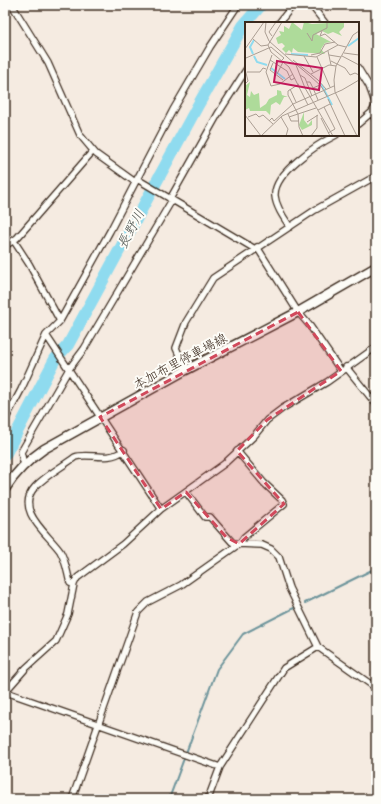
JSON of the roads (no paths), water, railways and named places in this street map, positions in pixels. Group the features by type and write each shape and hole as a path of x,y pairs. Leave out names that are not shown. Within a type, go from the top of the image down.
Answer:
{"main road":[{"name":"本加布里停車場線","path":"5,489 24,465 44,449 186,370 298,312 376,267"}],"street":[{"path":"12,5 48,63 80,135 93,151 137,180 256,248 298,312 344,369 376,404"},
{"path":"5,420 21,390 46,335 60,321 192,76 238,5"},
{"path":"280,22 293,5"},
{"path":"311,5 323,22"},
{"path":"359,70 370,86 376,100 375,109 359,123"},
{"path":"24,465 21,452 68,368 84,349 218,114 245,72"},
{"path":"372,112 376,121"},
{"path":"290,227 275,201 277,184 286,172 318,144 334,136"},
{"path":"5,246 14,241 93,151"},
{"path":"186,370 176,348 186,322 213,278 248,256 256,248 349,190 376,176"},
{"path":"14,241 29,264 60,321"},
{"path":"46,335 100,417 124,450 161,509"},
{"path":"220,767 5,692 26,668 56,641 68,614 74,584 77,578 123,544 161,509 224,464 268,420 376,347"},
{"path":"74,584 70,583 61,553 38,527 30,512 29,498 41,482 75,457 80,455 96,458 105,457 124,450"},
{"path":"72,799 138,612 142,607 181,585 240,544 244,537 284,504 237,451"},
{"path":"186,492 205,517 210,517 226,537 232,542 262,545 271,549 279,557 289,588 318,647 376,688"},
{"path":"208,799 220,767 284,668 318,647"}],"waterway":[{"name":"長野川","path":"246,22 261,5"},
{"name":"長野川","path":"5,455 55,359 68,345 197,107 245,24"},
{"path":"305,603 376,568"},
{"path":"169,799 217,669 243,634 294,608"}]}
